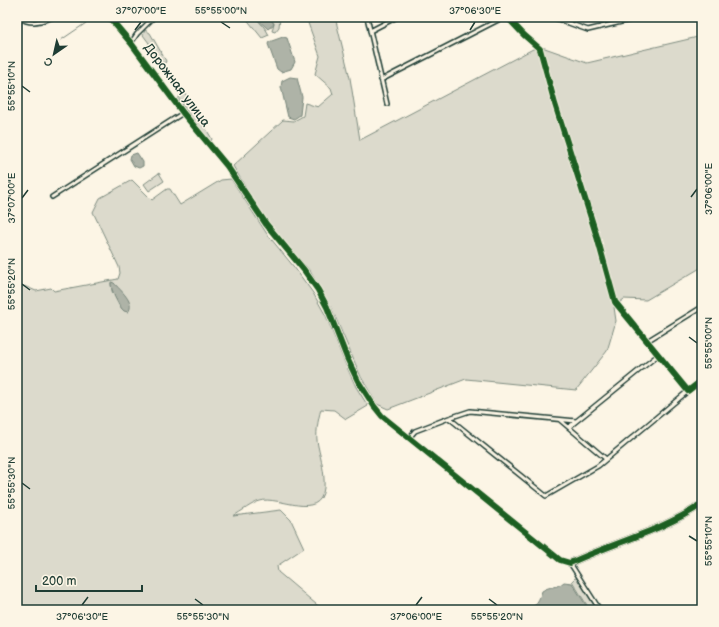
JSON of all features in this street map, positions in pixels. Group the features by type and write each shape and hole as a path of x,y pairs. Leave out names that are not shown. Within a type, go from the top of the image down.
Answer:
{"street":[{"path":"19,17 23,20 34,23 54,17"},
{"path":"82,17 87,19 98,17"},
{"name":"Дорожная улица","path":"109,17 131,43 183,113 227,166 266,224 304,270 318,290 327,307 347,358 358,381 374,406 389,423 560,560 570,563"},
{"path":"131,43 137,34 154,17"},
{"path":"367,17 387,104"},
{"path":"370,31 397,17"},
{"path":"381,80 504,17"},
{"path":"507,17 540,49 555,104 597,237 614,299 619,308 688,391"},
{"path":"552,17 588,30 642,17"},
{"path":"52,197 183,113"},
{"path":"647,341 702,307"},
{"path":"569,428 658,355"},
{"path":"449,418 546,496 598,466 702,380"},
{"path":"409,438 415,431 470,412 576,421"},
{"path":"559,420 606,459"},
{"path":"600,610 570,563 682,517 702,504"}],"shaded area":[{"path":"245,17 255,17 269,35 262,38"},
{"path":"255,17 269,17 274,24 268,29"},
{"path":"269,17 280,17 279,27 275,32 272,31 274,23"},
{"path":"316,17 335,17 350,78 360,140 533,49 542,47 587,63 702,36 702,267 646,300 624,299 614,307 616,321 607,351 576,390 466,379 388,409 377,404 361,377 331,307 310,271 265,220 233,166 283,120 294,121 303,116 305,103 318,107 333,94 331,88 315,74 320,56 308,23"},
{"path":"145,30 150,33 166,61 165,63 161,63 156,59 155,55 150,49 149,43 143,35"},
{"path":"283,37 287,38 295,62 291,69 281,72 277,69 268,44 269,42"},
{"path":"17,75 21,75 22,79 20,96 17,99"},
{"path":"290,77 297,78 302,97 300,115 294,119 288,117 281,87 282,81"},
{"path":"185,93 212,139 211,141 207,139 182,103 179,101 179,97"},
{"path":"137,153 143,162 143,166 139,168 134,166 130,159 131,155"},
{"path":"159,173 164,181 149,191 144,184"},
{"path":"231,179 267,234 313,293 326,316 356,387 368,406 346,419 334,410 321,409 318,423 317,442 323,472 324,488 321,498 315,504 297,505 268,500 260,501 233,516 281,510 291,520 304,548 277,566 278,572 323,610 17,610 17,289 24,286 36,291 51,288 54,291 118,279 120,273 119,267 93,212 100,198 132,180 152,200 167,189 170,189 180,205 221,180","holes":["111,283 129,301 121,309 112,291"]},
{"path":"111,282 114,283 129,301 130,308 128,312 124,311 117,302 113,293"},
{"path":"575,578 578,579 597,610 590,610 572,581"},
{"path":"564,582 572,583 589,610 528,610 537,602 542,591 558,586"}],"waterway":[{"path":"61,40 86,23"}],"cycle path":[{"path":"109,17 131,43 183,113 227,166 266,224 304,270 318,290 327,307 347,358 358,381 382,416 560,560 570,563 655,529 702,504"},
{"path":"507,17 540,49 555,104 597,237 615,302 688,391 702,380"}]}
